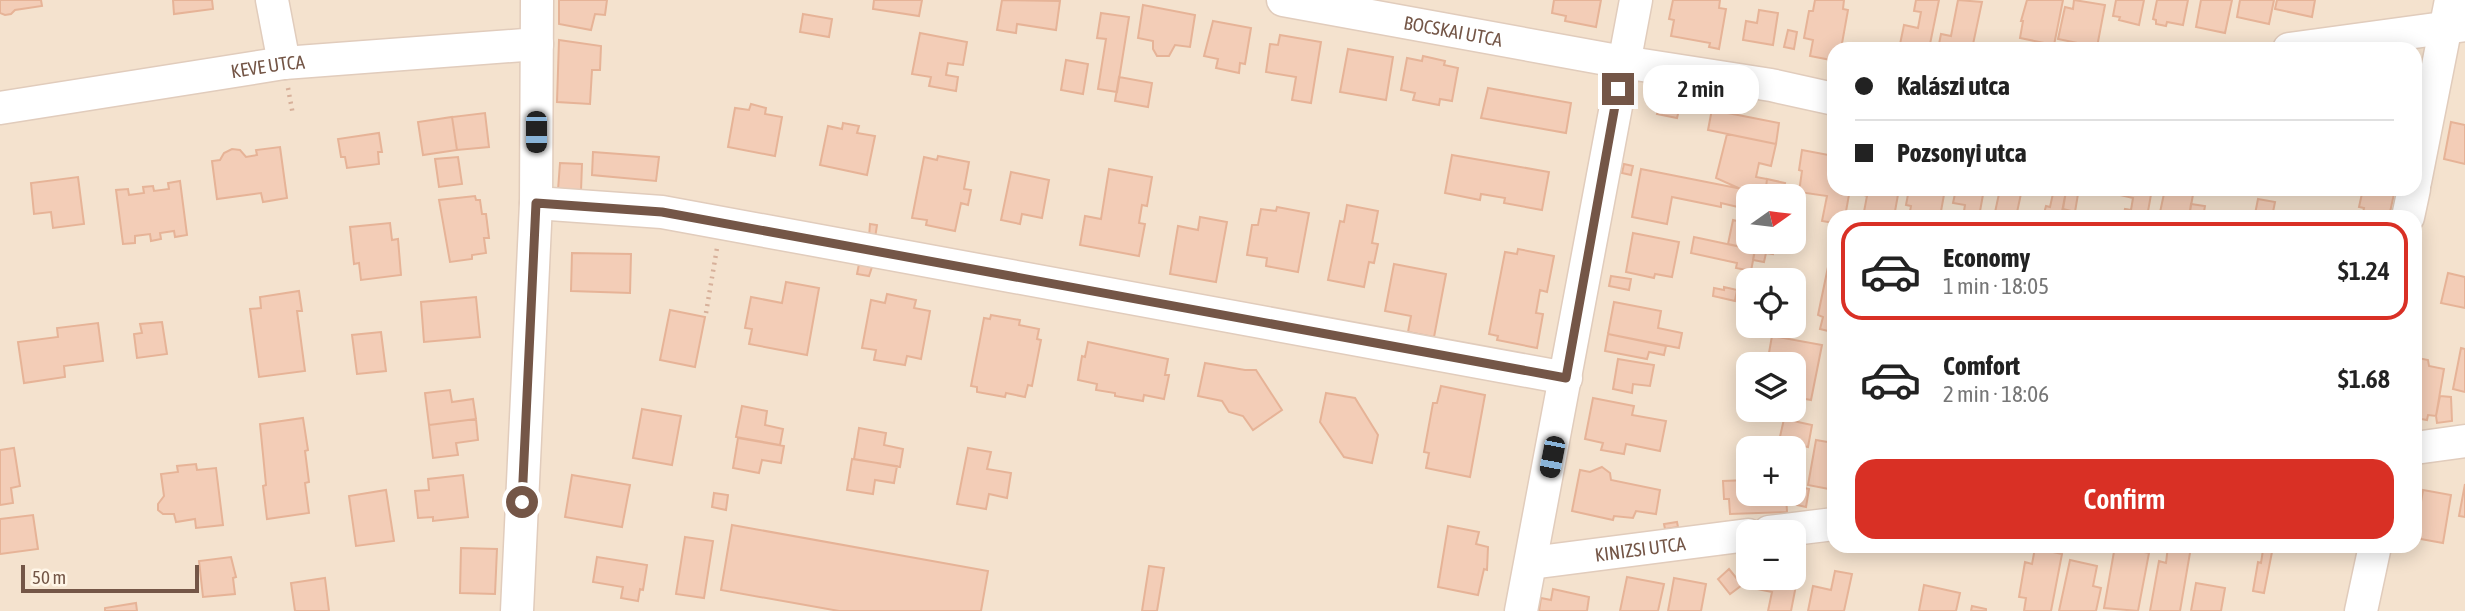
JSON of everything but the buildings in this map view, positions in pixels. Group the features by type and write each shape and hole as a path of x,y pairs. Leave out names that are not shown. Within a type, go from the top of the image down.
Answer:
{"street":[{"path":"272,0 284,63"},
{"path":"518,611 536,203 537,0"},
{"name":"BOCSKAI UTCA","path":"1283,0 1623,62 1771,85 1827,97"},
{"path":"1521,611 1636,0"},
{"path":"2325,42 2454,17 2422,152"},
{"name":"KEVE UTCA","path":"0,108 284,63 537,44"},
{"path":"536,203 662,212 1566,378"},
{"path":"2422,447 2465,441"},
{"path":"1806,527 1827,525"},
{"name":"KINIZSI UTCA","path":"1531,563 1736,537"},
{"path":"2361,611 2373,553"}],"path":[{"path":"706,313 722,223"}],"shaded area":[{"path":"0,0 2465,0 2465,611 0,611"}],"route":[{"path":"522,502 536,203 662,212 1566,378 1618,89"}]}
